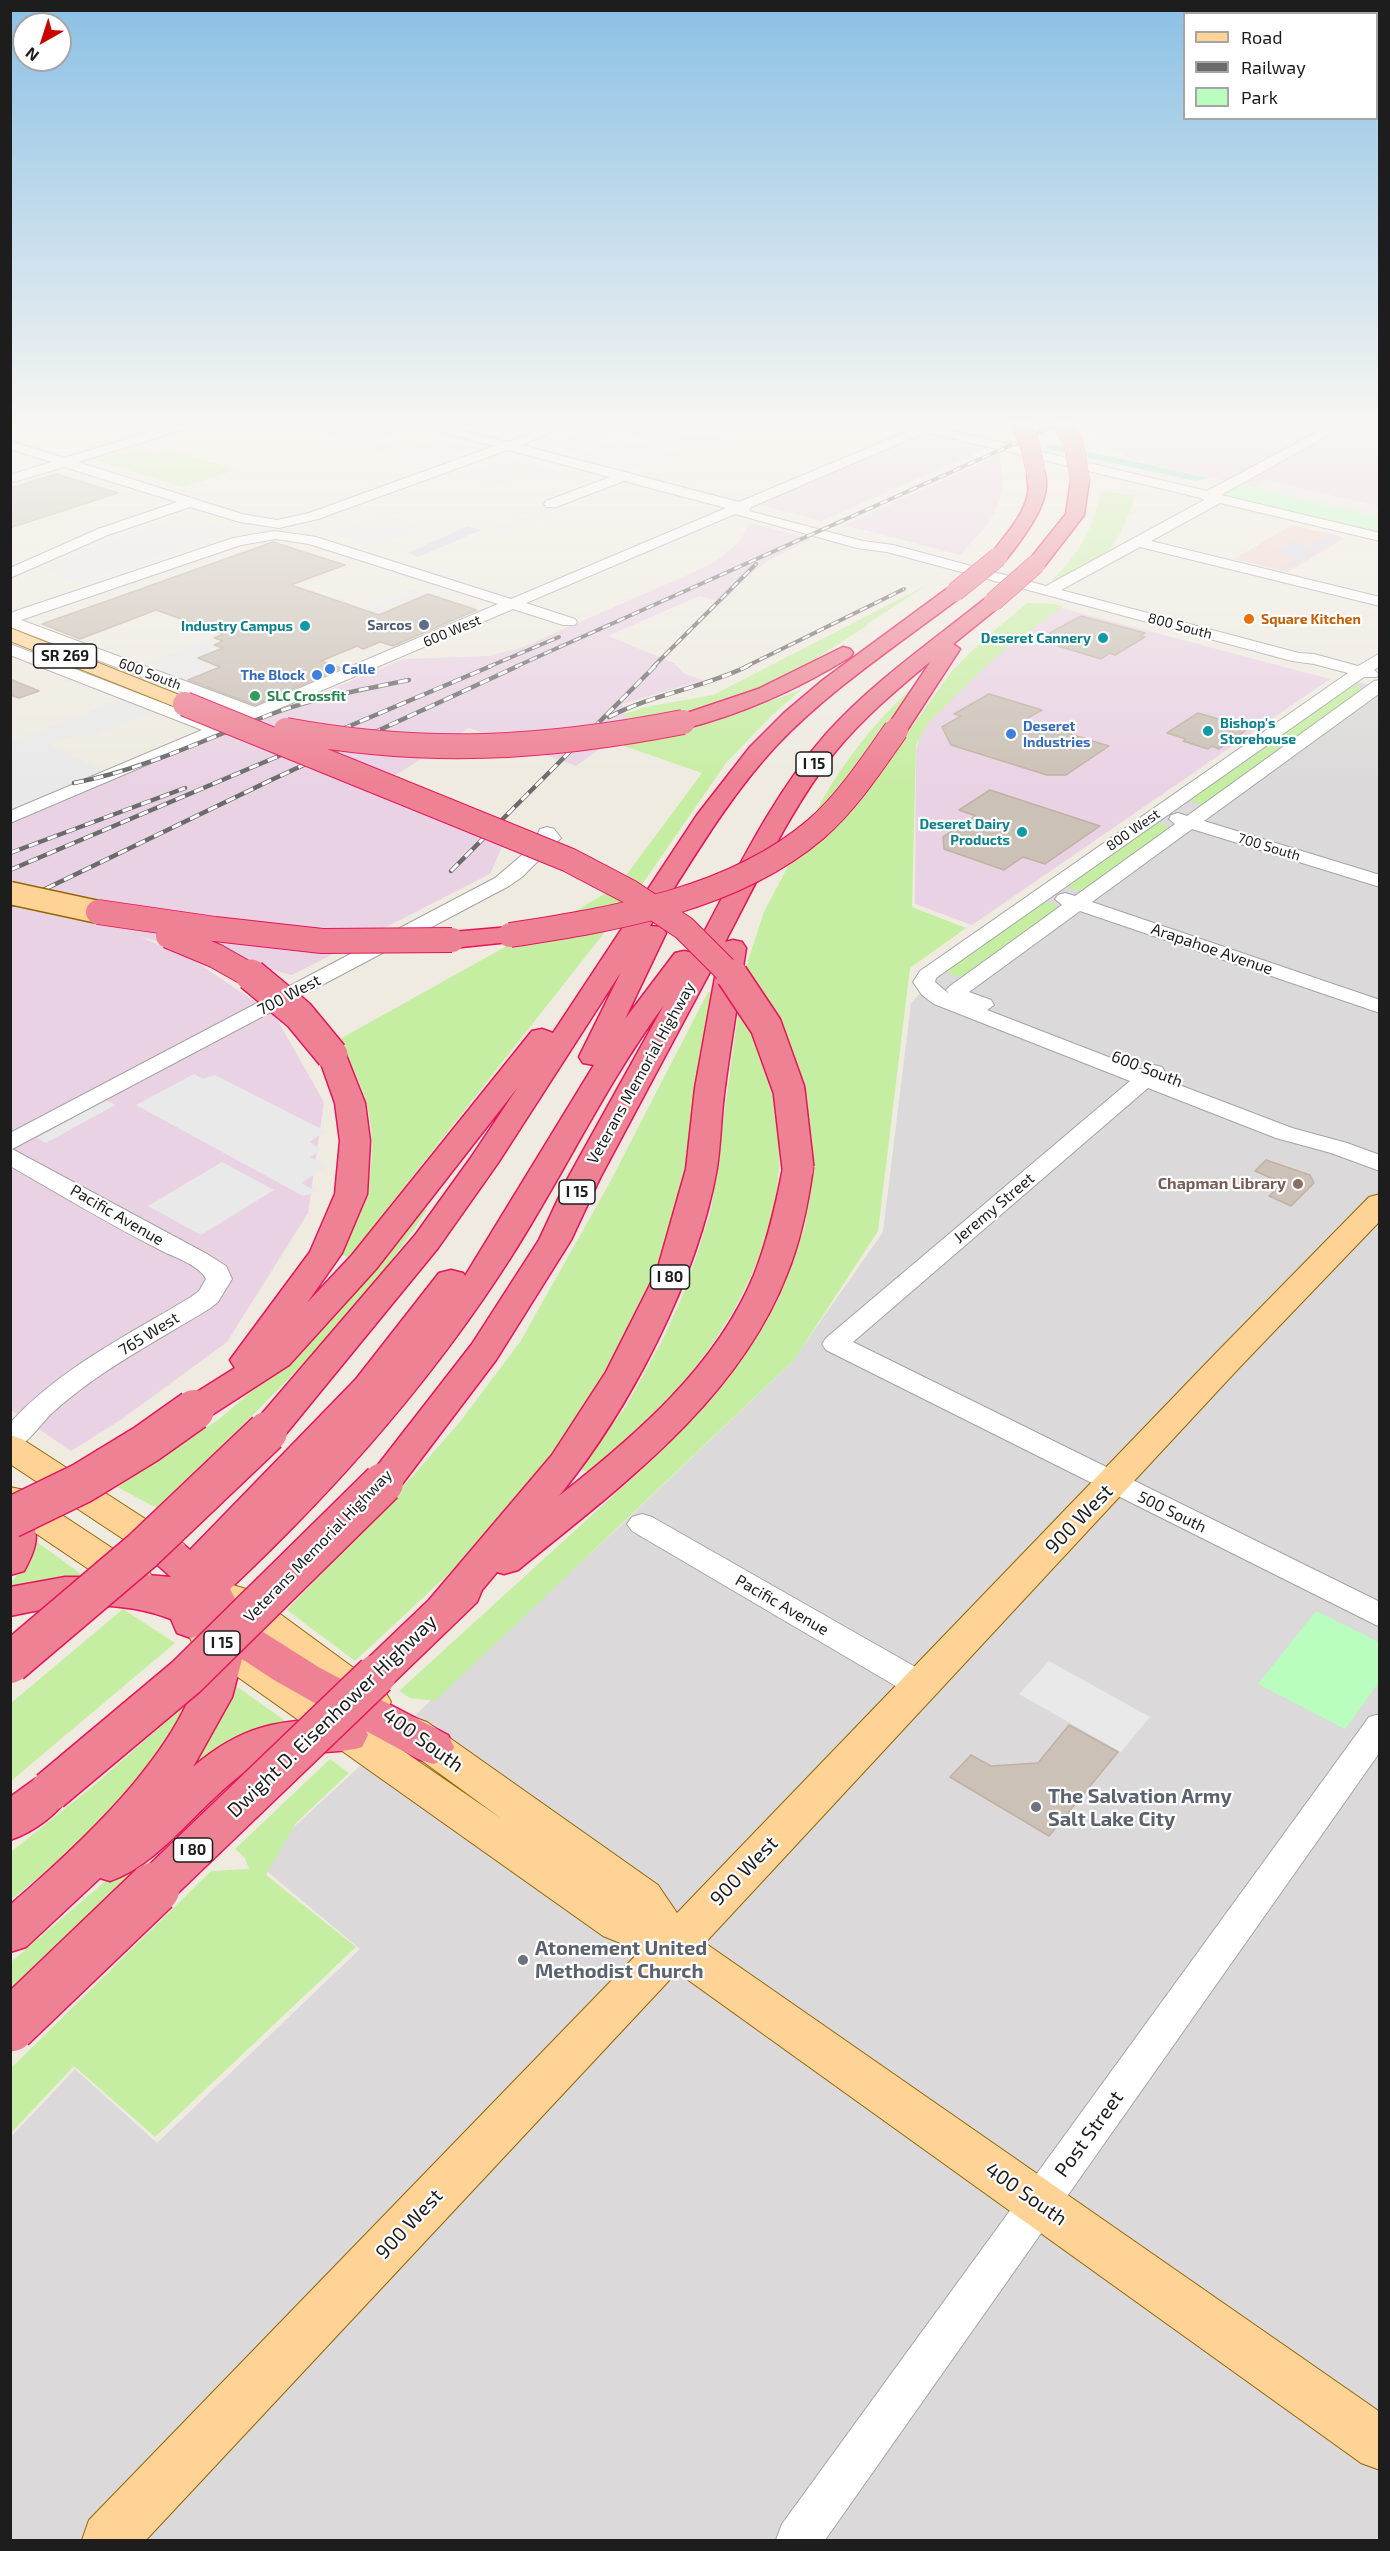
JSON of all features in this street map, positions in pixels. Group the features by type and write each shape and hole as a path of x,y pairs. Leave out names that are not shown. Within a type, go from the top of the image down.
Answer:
{"highway":[{"path":"10,1663 92,1596 196,1503 267,1432 427,1241 483,1163 709,815 766,743 792,717 828,687 955,592 998,557 1008,545"},
{"name":"Veterans Memorial Highway","path":"10,1822 186,1677 383,1483 484,1352 555,1240 584,1178 788,802 807,772 835,738 871,703 993,602 1036,564 1051,545"},
{"path":"185,704 294,731 346,740 426,746 530,744 630,732 683,722 737,706 789,685 905,615 955,592"},
{"path":"98,912 255,934 362,942 510,935 597,921 675,900 722,883 767,861 803,839 852,792 924,691 963,627"},
{"path":"185,704 562,855 626,887 681,926 716,958 742,988 771,1036 782,1062 795,1119 798,1168 782,1242 764,1290 742,1328 716,1366 682,1405 631,1456 446,1606"},
{"path":"191,1596 415,1330 468,1257 600,1046 709,815"},
{"path":"191,1596 297,1502 370,1424 431,1346 494,1259 615,1054 765,847"},
{"name":"I 80","path":"446,1606 565,1464 623,1372 674,1271 701,1169 724,995 745,884"},
{"path":"10,1518 82,1483 147,1444 194,1410 277,1358 364,1262 660,892"},
{"path":"98,912 201,948 241,968 275,990 321,1038 332,1055 350,1103 355,1141 351,1194 326,1253 258,1349 194,1410"},
{"path":"10,1512 17,1523 19,1543 10,1561"},
{"path":"10,1602 37,1595 73,1592 191,1596 286,1668 433,1747"},
{"path":"10,1933 56,1893 124,1823 182,1751 202,1716 217,1683 191,1596"},
{"name":"Dwight D. Eisenhower Highway","path":"10,2026 446,1606"},
{"path":"56,1893 118,1858 231,1759 250,1748 277,1738 303,1735 347,1735"}],"main road":[{"name":"600 South","path":"19,630 115,676 185,704"},
{"path":"10,893 98,912"},
{"name":"900 West","path":"109,2541 673,1945 922,1686 1208,1380 1380,1203"},
{"name":"400 South","path":"10,1447 191,1596 347,1735 618,1923 673,1945 1380,2444"},
{"name":"400 South","path":"10,1499 191,1596"},
{"name":"400 South","path":"433,1747 643,1898 673,1945"}],"street":[{"path":"10,574 74,545"},
{"path":"10,620 226,545"},
{"path":"327,545 569,622"},
{"name":"600 West","path":"10,818 652,545"},
{"name":"800 South","path":"862,545 888,548 1298,658 1307,664 1380,676"},
{"path":"1048,591 1132,545"},
{"path":"1150,545 1380,602"},
{"path":"19,630 29,623 71,606 78,596"},
{"name":"600 South","path":"10,620 19,630 257,714"},
{"name":"600 South","path":"10,648 218,730"},
{"name":"800 West","path":"1380,658 927,975 924,982 928,989 938,997 956,998 1077,902 1380,684"},
{"name":"800 South","path":"1358,674 1380,684"},
{"name":"700 South","path":"1163,809 1284,847 1380,881"},
{"name":"700 West","path":"10,1143 502,882 550,841 552,838 547,833"},
{"name":"700 South","path":"1284,847 1380,872"},
{"name":"Arapahoe Avenue","path":"1044,892 1380,1007"},
{"name":"600 South","path":"956,998 1284,1133 1339,1148 1380,1164"},
{"name":"Jeremy Street","path":"835,1344 1150,1076"},
{"name":"Pacific Avenue","path":"10,1156 159,1240 198,1259 217,1272 219,1279"},
{"name":"765 West","path":"10,1442 33,1415 72,1383 209,1296 219,1279"},
{"name":"500 South","path":"835,1344 1380,1616"},
{"name":"765 West","path":"10,1411 72,1383"},
{"name":"Pacific Avenue","path":"642,1524 922,1686"},
{"name":"Post Street","path":"798,2541 1380,1726"}],"shaded area":[{"path":"98,545 191,545 80,584 42,571 72,554"},
{"path":"239,545 249,545 91,602 90,598"},
{"path":"304,545 316,545 475,596 475,600"},
{"path":"426,545 446,545 418,557 408,553"},
{"path":"736,545 799,545 768,561 751,573 722,602 699,596 608,636 674,663 685,674 704,680 622,704 630,727 576,766 469,728 371,791 502,847 490,874 292,975 141,937 196,962 274,1014 324,1102 308,1213 227,1342 122,1419 71,1451 11,1410 10,822 404,659 488,656 520,648 701,569"},
{"path":"922,545 969,545 960,555"},
{"path":"1258,545 1333,545 1288,572 1234,559"},
{"path":"1283,545 1328,545 1281,573 1277,572 1297,558 1277,552 1279,550 1276,549"},
{"path":"415,565 510,595 510,599 415,568"},
{"path":"413,589 427,593 384,612 409,620 427,630 363,609"},
{"path":"1058,607 1330,679 972,925 915,904 916,750 924,722 989,658"},
{"path":"204,641 223,648 199,658 219,667 185,681 162,672 167,670 148,663"},
{"path":"1344,678 1379,688 1379,2540 11,2540 10,2138 75,2069 157,2143 360,1949 256,1862 619,1527 792,1362 883,1232 911,1003 972,936"},
{"path":"122,698 155,712 89,738 78,734 49,745 104,770 11,809 11,742"},
{"path":"194,1074 203,1079 215,1075 325,1131 310,1142 321,1150 310,1157 328,1166 301,1183 317,1192 303,1196 136,1105"},
{"path":"106,1100 115,1105 46,1143 37,1138"},
{"path":"222,1162 274,1190 201,1235 148,1206"},
{"path":"1049,1661 1150,1717 1121,1752 1019,1694"}],"green space":[{"path":"1081,545 1112,545 1098,559 1083,568 1057,581 1052,580 1062,570"},
{"path":"927,585 826,652 764,687 708,707 630,727 625,714 645,707 713,695"},
{"path":"1027,603 1055,604 1063,607 1010,645 981,671 929,722 916,745 912,907 966,928 910,968 878,1231 794,1360 435,1701 410,1698 399,1691 661,1452 702,1408 745,1354 763,1326 780,1291 805,1227 812,1160 811,1134 799,1071 787,1038 744,973 764,912 796,851 903,739 951,672 983,640"},
{"path":"1349,684 1370,690 1296,740 1280,736"},
{"path":"802,689 771,716 726,763 641,886 625,877 702,773 624,746 629,739 717,719"},
{"path":"910,690 917,691 841,790 812,819 855,750"},
{"path":"1267,743 1285,748 1207,806 1185,799"},
{"path":"1153,821 1174,829 1084,893 1063,885"},
{"path":"613,889 630,900 349,1257 340,1255 364,1199 370,1173 372,1147 370,1122 364,1096 338,1040"},
{"path":"1043,901 1062,907 964,979 941,970"},
{"path":"708,992 717,993 684,1191 670,1246 583,1417 505,1515 457,1566 355,1661 287,1610 378,1515 460,1422 520,1342 609,1184"},
{"path":"739,1006 763,1055 776,1105 780,1154 775,1202 762,1249 742,1296 715,1340 683,1383 651,1418 593,1474 580,1469 626,1406 664,1337 685,1290 711,1210"},
{"path":"422,1209 427,1210 398,1251 334,1329 265,1403 157,1508 117,1487 218,1420 280,1367"},
{"path":"33,1539 81,1574 67,1586 11,1597 11,1583 25,1564"},
{"path":"123,1609 175,1643 11,1781 11,1703"},
{"path":"1316,1611 1379,1642 1379,1682 1345,1729 1258,1684"},
{"path":"233,1684 290,1724 170,1799"},
{"path":"183,1707 181,1721 125,1806 11,1900 11,1852 93,1786"},
{"path":"330,1759 349,1773 296,1823 266,1875 356,1947 155,2137 74,2066 11,2133 11,2068 211,1871 249,1869 245,1858 235,1849"},
{"path":"234,1771 183,1824 11,1990 11,1962"}],"building":[{"name":"Industry Campus","path":"264,545 283,545 345,565 291,585 379,615 428,594 477,610 393,646 380,642 363,649 357,646 321,661 341,668 255,705 188,680 220,667 198,658 223,648 214,645 223,641 214,638 223,634 156,610 80,639 42,624"},
{"name":"Deseret Cannery","path":"1081,616 1145,633 1140,636 1145,637 1115,655 1110,653 1101,659 1058,646 1069,640 1048,634"},
{"path":"10,679 39,691 19,698 10,695"},
{"name":"Deseret Industries","path":"989,694 1042,710 1024,720 1109,746 1066,775 1047,775 951,745 942,727 961,716 954,714"},
{"name":"Bishop's Storehouse","path":"1198,713 1249,728 1219,749 1212,746 1208,749 1167,733"},
{"name":"Deseret Dairy Products","path":"990,790 1100,826 1045,864 1023,857 1004,870 944,849 943,837 976,816 959,810"},
{"name":"Chapman Library","path":"1266,1160 1310,1175 1314,1183 1291,1206 1269,1196 1283,1183 1255,1171"},
{"name":"The Salvation Army Salt Lake City","path":"1069,1725 1118,1752 1049,1836 950,1777 971,1755 991,1766 1038,1763"}],"railway":[{"path":"515,667 788,545"},
{"path":"653,667 756,564"},
{"path":"745,667 904,589"},
{"path":"488,667 559,637"},
{"path":"10,870 491,666"},
{"path":"10,906 269,781 518,666"},
{"path":"451,871 655,666"},
{"path":"609,717 643,702 731,674 748,666"},
{"path":"74,783 153,761 312,701 409,680"},
{"path":"10,853 185,788"}],"place":[{"name":"Square Kitchen","path":"1249,619"},
{"name":"Sarcos","path":"424,625"},
{"name":"Industry Campus","path":"305,626"},
{"name":"Deseret Cannery","path":"1103,638"},
{"name":"Calle","path":"330,669"},
{"name":"The Block","path":"317,675"},
{"name":"SLC Crossfit","path":"255,696"},
{"name":"Bishop's Storehouse","path":"1208,731"},
{"name":"Deseret Industries","path":"1011,734"},
{"name":"Deseret Dairy Products","path":"1022,832"},
{"name":"Chapman Library","path":"1298,1184"},
{"name":"The Salvation Army Salt Lake City","path":"1036,1807"},
{"name":"Atonement United Methodist Church","path":"523,1960"}]}
